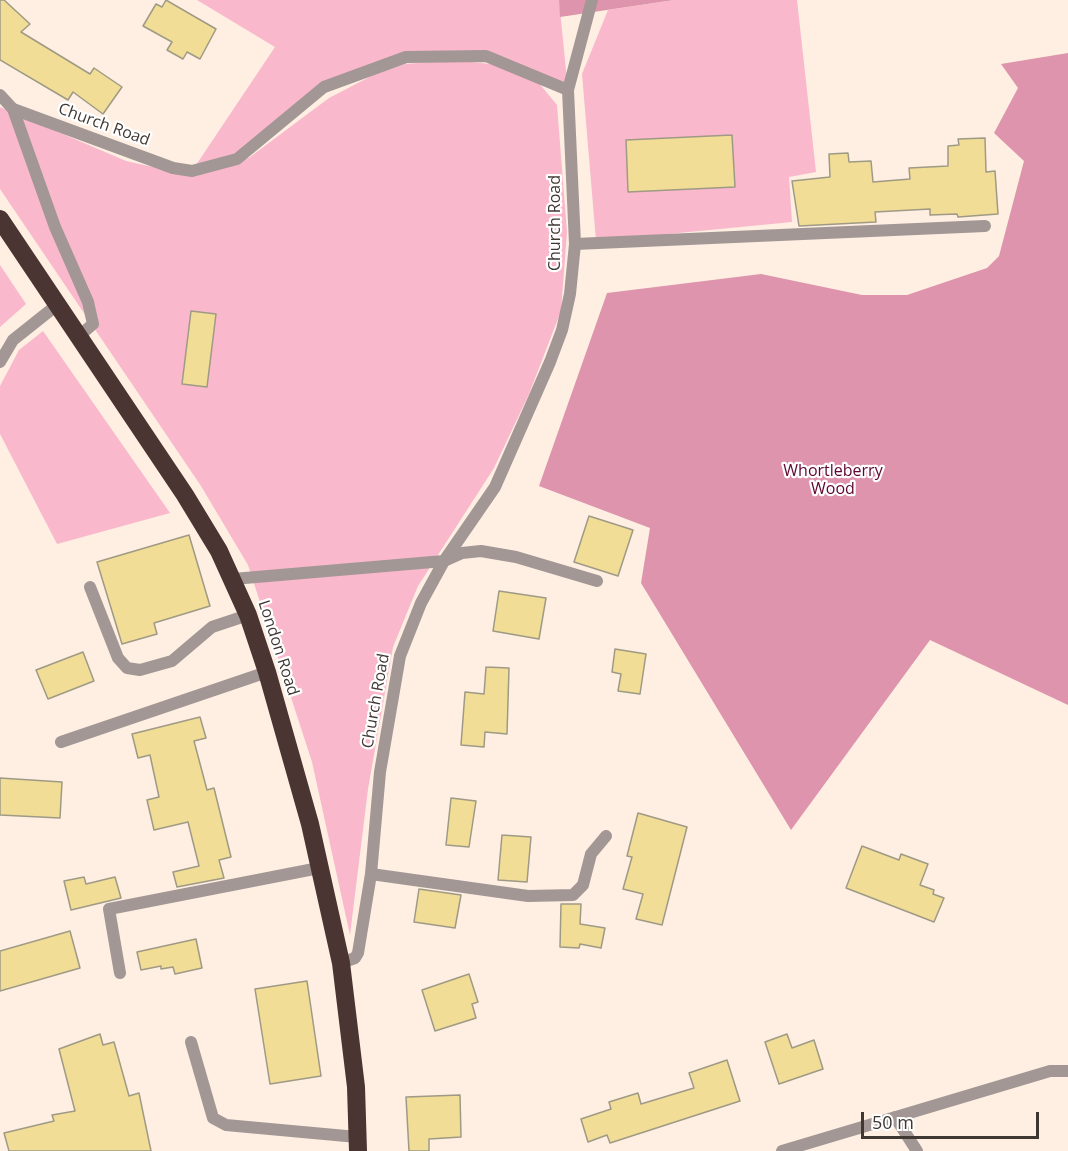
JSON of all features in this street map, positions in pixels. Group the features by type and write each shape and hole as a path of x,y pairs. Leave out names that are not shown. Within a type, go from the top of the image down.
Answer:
{"highway":[{"name":"London Road","path":"0,219 186,495 233,579 248,615 267,672 310,824 341,963 356,1087 357,1144"}],"street":[{"path":"568,90 592,0"},
{"name":"Church Road","path":"0,95 13,109 174,168 192,171 237,159 324,87 406,57 486,56 568,90 575,244 570,294 550,362 495,487 444,561 421,603 400,656 380,772 371,874 358,953 355,958 341,963"},
{"path":"13,109 55,227 88,302 93,324 79,336"},
{"path":"575,244 985,226"},
{"path":"0,362 13,340 57,305"},
{"path":"233,579 444,561 462,553 481,551 516,557 597,581"},
{"path":"90,587 118,658 127,668 140,670 172,661 212,627 248,615"},
{"path":"61,742 267,672"},
{"path":"371,874 528,896 573,895 583,885 591,854 606,836"},
{"path":"120,973 109,909 319,868"},
{"path":"191,1042 213,1118 226,1125 357,1144"},
{"path":"782,1151 1050,1071 1068,1071"},
{"path":"895,1117 917,1151"}],"shaded area":[{"path":"197,0 559,0 568,90 486,56 406,57 321,89 237,159 192,171 275,47"},
{"path":"674,0 797,0 816,172 789,177 792,222 596,241 582,74 608,10","holes":["732,135 735,187 626,140"]},
{"path":"453,60 499,65 538,82 557,105 567,232 561,311 529,394 494,468 418,586 393,647 368,789 350,935 312,762 248,565 201,486 0,189 0,107 126,161 193,176 235,165 250,157 329,98 379,72 405,64"},
{"path":"0,265 26,304 0,327"},
{"path":"43,331 170,513 57,544 0,434 0,386 19,350"}],"green space":[{"path":"559,0 674,0 560,17"},
{"name":"Whortleberry Wood","path":"1068,53 1068,705 930,640 791,830 641,583 650,528 539,486 607,293 761,274 862,295 907,295 987,268 999,256 1024,161 994,133 1018,88 1001,64"}],"building":[{"path":"0,0 4,0 30,24 21,32 90,74 94,68 122,87 103,114 73,92 68,100 0,60"},
{"path":"166,0 216,29 200,59 187,52 183,59 167,50 172,42 143,26 156,4 162,7"},
{"path":"732,135 735,187 628,192 626,140"},
{"path":"985,138 986,172 995,171 998,214 958,217 957,214 930,215 930,209 875,212 876,222 799,226 792,181 830,177 829,154 848,153 849,162 871,161 873,182 910,179 909,168 948,166 948,146 959,145 958,139"},
{"path":"191,311 216,314 207,387 182,384"},
{"path":"589,516 633,530 618,576 574,562"},
{"path":"189,535 210,606 154,623 157,634 122,644 97,562"},
{"path":"499,591 546,598 539,639 493,631"},
{"path":"615,649 646,654 640,694 618,691 621,674 612,672"},
{"path":"83,652 94,681 48,699 36,670"},
{"path":"486,667 509,668 507,734 485,732 484,747 461,745 465,692 484,694"},
{"path":"200,717 206,738 194,741 207,790 214,788 231,857 219,860 224,878 177,887 173,872 199,866 188,822 154,830 147,800 159,797 150,755 138,758 132,734"},
{"path":"0,778 62,782 60,818 0,815"},
{"path":"451,798 476,801 469,847 446,845"},
{"path":"638,813 687,827 662,925 636,919 643,894 623,889 632,857 627,856"},
{"path":"502,835 531,837 527,882 498,880"},
{"path":"862,846 899,860 901,854 928,864 920,885 934,890 933,894 944,898 934,922 846,888"},
{"path":"84,877 86,884 115,877 121,898 71,910 64,881"},
{"path":"419,889 461,895 455,928 414,922"},
{"path":"561,904 581,904 580,924 605,928 601,948 580,944 579,948 560,947"},
{"path":"70,931 80,968 0,991 0,951"},
{"path":"196,939 202,968 175,974 173,967 161,969 161,966 141,970 137,952"},
{"path":"469,974 478,1002 472,1004 476,1018 435,1031 422,990"},
{"path":"307,981 321,1076 270,1084 255,989"},
{"path":"100,1034 103,1045 114,1042 129,1096 139,1093 151,1151 9,1151 4,1133 54,1121 52,1115 75,1111 59,1049"},
{"path":"787,1034 792,1048 814,1040 823,1069 779,1084 765,1042"},
{"path":"727,1060 740,1101 610,1143 607,1135 588,1142 581,1119 611,1109 609,1102 638,1093 641,1104 694,1088 689,1073"},
{"path":"460,1095 461,1137 429,1139 429,1151 409,1151 406,1097"}]}
